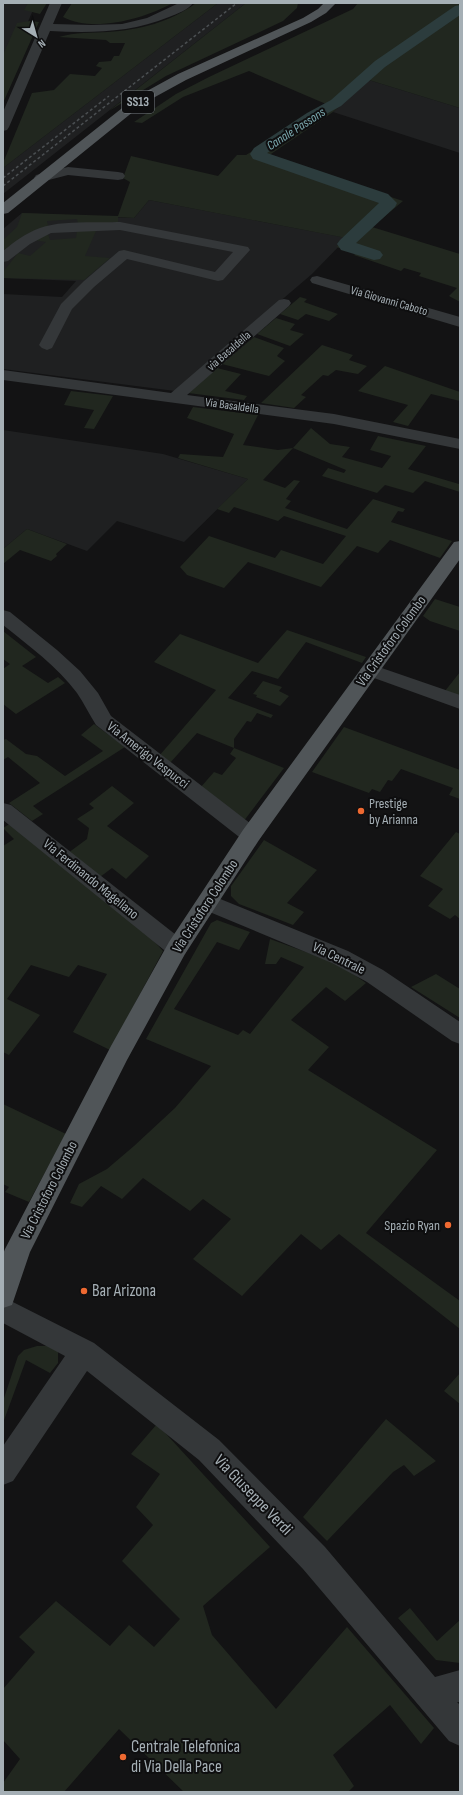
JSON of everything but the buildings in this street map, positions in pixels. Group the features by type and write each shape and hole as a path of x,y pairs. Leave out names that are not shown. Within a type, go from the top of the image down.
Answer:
{"main road":[{"name":"SS13","path":"293,26 310,9 310,3"},
{"name":"SS13","path":"3,210 140,100 182,77 317,14 330,3"},
{"name":"Via Cristoforo Colombo","path":"4,1294 18,1249 119,1053 178,948 251,835 370,670 458,552"}],"street":[{"path":"3,127 56,3"},
{"path":"46,27 102,29 134,25 166,15 187,3"},
{"path":"41,178 68,171 118,176"},
{"path":"3,258 32,235 40,231 50,229 120,226 243,250 218,277 124,254 66,307 47,345"},
{"name":"Via Giovanni Caboto","path":"317,280 460,322"},
{"name":"via Basaldella","path":"174,398 284,303"},
{"name":"Via Basaldella","path":"3,375 334,419 460,444"},
{"name":"Via Amerigo Vespucci","path":"3,616 41,646 68,671 91,697 103,720 251,835"},
{"path":"370,670 460,702"},
{"name":"Via Ferdinando Magellano","path":"4,810 178,948"},
{"name":"Via Centrale","path":"208,902 340,957 375,976 460,1034"},
{"name":"Via Giuseppe Verdi","path":"4,1294 84,1352 209,1450 314,1558 460,1730"},
{"path":"3,1471 84,1352"},
{"path":"430,1694 460,1686"}],"shaded area":[{"path":"3,3 36,3 3,80"},
{"path":"28,3 47,3 40,14 24,10"},
{"path":"72,3 173,3 133,19 104,24 89,24 75,22 63,17"},
{"path":"196,3 218,3 3,168 3,163 32,93 54,90 70,74 95,76 102,68 96,66 99,62 111,61 114,56 119,56 125,43 110,43 106,40 59,37 77,33 120,31 143,27 165,20 186,10"},
{"path":"218,3 246,3 3,194 3,168"},
{"path":"246,3 298,3 297,8 283,21 166,76 109,111"},
{"path":"358,3 460,3 460,108 369,80 333,112 268,156 403,201 372,227 460,254 460,302 449,296 457,288 419,276 421,273 404,268 401,271 354,255 356,253 336,247 346,238 149,200 134,218 118,217 118,222 78,225 77,219 47,221 48,226 27,234 3,251 3,240 17,227 22,213 118,216 130,182 123,178 131,156 218,176 237,155 246,155 326,104 249,71 183,97 142,123 134,122 176,94 353,9"},
{"path":"30,21 39,22 3,103 3,55 17,23"},
{"path":"369,80 460,108 460,153 333,112"},
{"path":"149,200 347,238 312,274 175,391 3,369 3,294 62,297 76,281 3,278 3,229 22,213 134,218"},
{"path":"77,231 96,231 85,256 110,258 84,280 3,278 3,272 18,253 30,256 46,242 34,240 48,234 50,240 76,238"},
{"path":"300,297 307,299 304,302 338,314 329,321 306,314 298,320 280,314"},
{"path":"276,318 295,324 290,330 304,334 290,346 257,334"},
{"path":"254,337 284,348 277,356 285,361 269,376 222,364"},
{"path":"322,345 353,355 349,360 367,366 358,374 336,370 328,376 323,375 301,395 306,397 294,408 261,403"},
{"path":"385,366 460,392 460,401 431,394 408,426 393,422 408,405 358,391"},
{"path":"217,368 241,374 225,391 247,396 244,400 188,393"},
{"path":"71,391 113,396 94,429 84,428 94,410 64,405"},
{"path":"193,407 258,415 243,445 278,450 293,448 263,480 285,488 294,480 300,481 286,499 291,501 285,508 347,529 373,499 405,509 403,512 398,511 391,522 452,541 440,558 390,540 378,553 357,546 321,587 248,562 224,588 187,575 180,567 209,536 275,558 281,550 323,564 346,536 284,516 278,521 234,507 229,513 217,509 248,479 178,458 180,454 223,457 234,434 187,418"},
{"path":"311,428 330,444 350,447 342,457 382,468 391,456 370,450 378,436 426,446 408,469 459,484 460,482 460,492 425,481 413,493 385,485 377,493 322,476 328,468 344,473 346,470 293,448"},
{"path":"3,430 163,454 248,479 184,542 117,521 87,551 27,529 3,549"},
{"path":"27,529 67,544 51,561 20,550 3,564 3,549"},
{"path":"435,599 460,607 460,631 430,621 423,616"},
{"path":"287,630 366,657 362,663 306,642 278,679 252,671 228,698 273,715 271,718 257,713 251,722 247,721 234,739 234,748 197,733 169,764 159,756 216,690 154,662 180,634 258,663"},
{"path":"3,631 36,657 22,666 48,683 58,677 65,683 16,714 3,704 3,669 10,664 3,659"},
{"path":"460,672 460,696 445,691"},
{"path":"263,681 282,687 279,691 289,696 280,706 256,697 257,695 253,694"},
{"path":"94,724 125,747 33,806 43,814 32,821 9,803 40,783 8,757 3,760 3,740 6,739 26,754 37,756 65,776 103,751 81,735"},
{"path":"344,727 460,770 460,799 449,795 453,788 401,769 392,781 388,780 380,792 372,789 369,793 312,772"},
{"path":"234,748 284,768 243,822 200,788 214,772 222,775 236,758 230,754"},
{"path":"112,786 134,803 107,826 149,856 126,879 112,868 100,877 68,853 87,839 89,828 77,819 94,808 89,804"},
{"path":"11,823 137,923 163,951 110,1050 73,1032 107,974 78,965 69,977 31,965 7,999 40,1015 9,1055 3,1052 3,846 14,839 3,828"},
{"path":"456,832 460,834 460,919 455,915 450,919 428,906 443,889 420,876"},
{"path":"264,840 317,870 287,903 304,912 293,925 239,904 231,896 231,886"},
{"path":"217,920 250,932 239,950 217,942 174,1009 238,1035 243,1030 250,1034 304,967 281,957 276,964 265,964 270,939 339,964 366,983 345,1001 326,987 291,1020 329,1047 308,1070 437,1150 366,1233 460,1301 460,1329 339,1234 321,1250 301,1234 242,1296 193,1259 231,1219 203,1199 190,1211 143,1178 122,1199 101,1186 82,1207 70,1203 79,1184 107,1169 134,1146 175,1108 211,1066 146,1039 211,923"},
{"path":"436,974 460,989 460,1018 411,987"},
{"path":"3,1104 66,1134 29,1202 5,1192 9,1187 3,1184"},
{"path":"37,1346 51,1346 58,1351 58,1363 50,1373 26,1360 3,1423 3,1401 18,1356 24,1350"},
{"path":"460,1373 460,1404 444,1391"},
{"path":"386,1419 436,1461 414,1476 404,1465 393,1472 327,1541 303,1517"},
{"path":"157,1424 270,1547 203,1606 212,1635 276,1709 347,1627 434,1728 421,1744 390,1705 333,1755 354,1786 348,1792 184,1792 119,1729 64,1792 3,1792 3,1783 20,1759 3,1740 3,1689 35,1652 19,1637 56,1601 110,1646 129,1625 154,1647 180,1619 122,1561 153,1525 136,1507 160,1474 131,1454"},
{"path":"410,1608 437,1641 460,1620 460,1663 436,1660 398,1618"}],"waterway":[{"name":"Canale Passons","path":"374,255 347,246 346,244 389,203 382,198 267,159 259,156 258,154 260,151 312,116 336,103 380,64 460,9"}],"railway":[{"path":"3,186 237,3"},
{"path":"3,178 109,96"}],"place":[{"name":"Prestige by Arianna","path":"361,811"},
{"name":"Spazio Ryan","path":"448,1225"},
{"name":"Bar Arizona","path":"84,1291"},
{"name":"Centrale Telefonica di Via Della Pace","path":"123,1757"}]}
